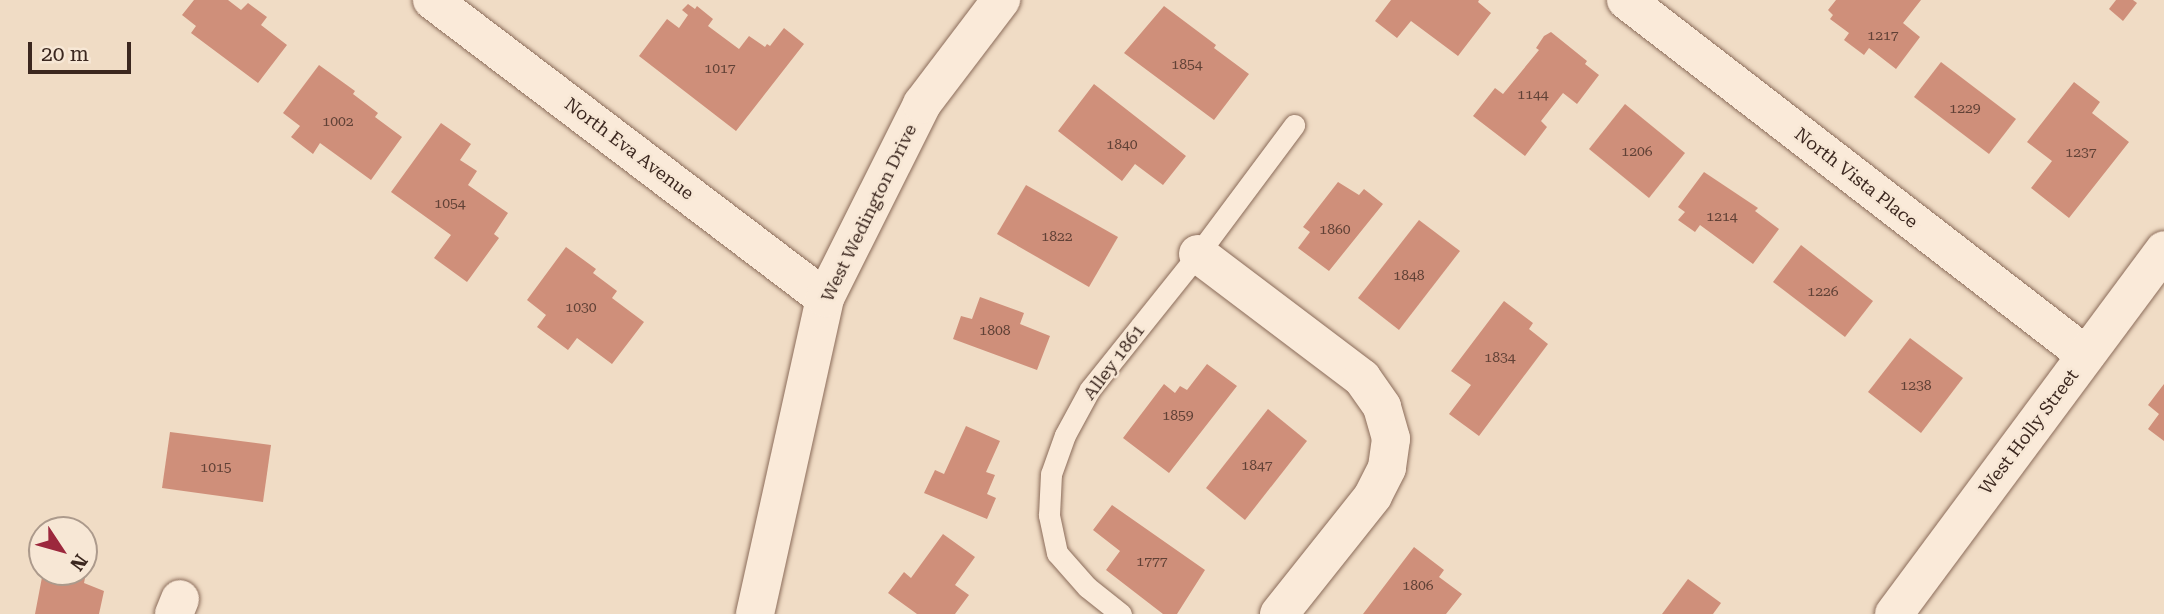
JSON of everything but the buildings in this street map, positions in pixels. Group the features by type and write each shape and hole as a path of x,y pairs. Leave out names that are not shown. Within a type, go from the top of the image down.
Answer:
{"street":[{"name":"North Eva Avenue","path":"432,0 825,298"},
{"name":"West Wedington Drive","path":"759,612 825,298 922,104 1001,0"},
{"name":"North Vista Place","path":"1626,0 2086,355"},
{"name":"West Holly Street","path":"1895,614 2164,250"},
{"path":"1198,254 1362,378 1382,407 1391,439 1387,468 1373,496 1279,614"}],"lane":[{"name":"Alley 1861","path":"1121,614 1087,587 1057,553 1049,515 1051,474 1065,435 1090,389 1198,254 1294,125"}]}
